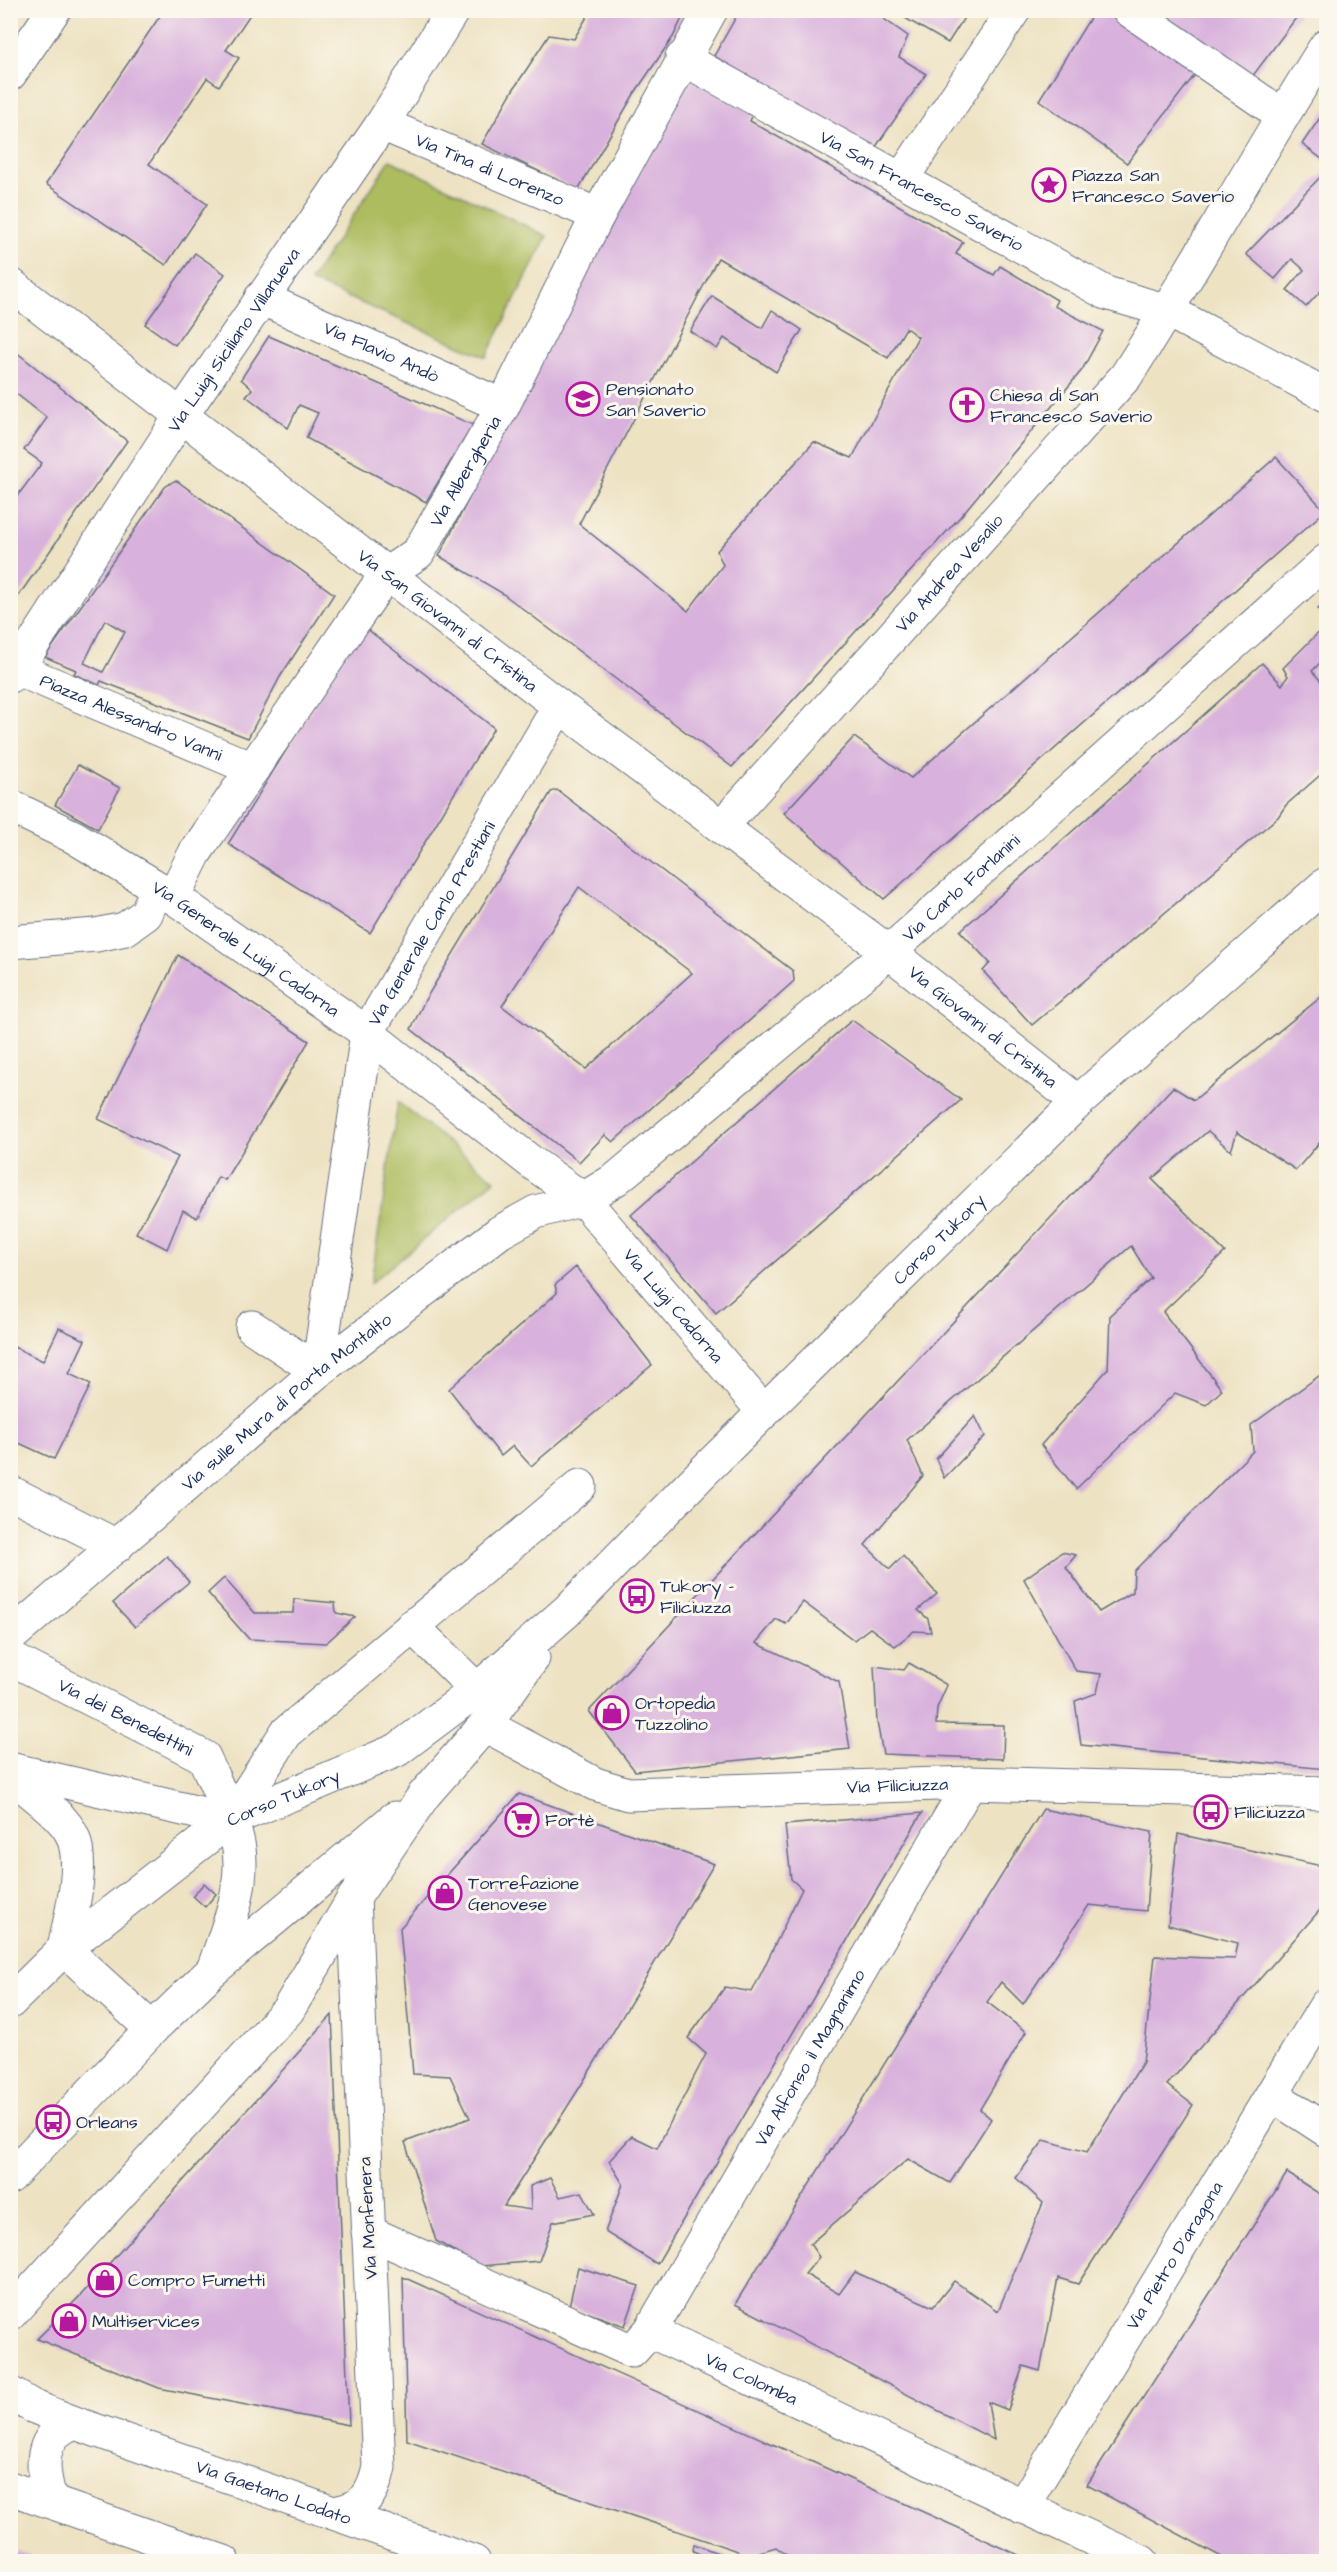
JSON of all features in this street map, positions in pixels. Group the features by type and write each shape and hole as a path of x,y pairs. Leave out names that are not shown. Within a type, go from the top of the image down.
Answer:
{"street":[{"path":"10,74 54,10"},
{"name":"Via Luigi Siciliano Villanueva","path":"14,672 181,416 382,124 453,10"},
{"name":"Via Albergheria","path":"10,942 46,937 96,935 125,929 146,914 195,853 386,574 418,553 503,406 598,215 682,58 711,10"},
{"path":"901,180 1014,10"},
{"path":"1129,10 1282,115"},
{"name":"Via Andrea Vesalio","path":"722,826 1126,376 1168,311 1282,115 1326,45"},
{"name":"Via San Francesco Saverio","path":"682,58 1106,293 1168,311"},
{"name":"Via Tina di Lorenzo","path":"382,124 598,215"},
{"name":"Via San Giovanni di Cristina","path":"10,284 559,706 890,952"},
{"name":"Via Flavio Andò","path":"261,298 503,406"},
{"path":"1168,311 1326,395"},
{"name":"Via Carlo Forlanini","path":"583,1198 616,1179 890,952 1326,561"},
{"name":"Piazza Alessandro Vanni","path":"14,672 253,769"},
{"name":"Via Generale Carlo Prestiani","path":"318,1371 367,1033 559,706"},
{"name":"Via Generale Luigi Cadorna","path":"10,806 74,837 165,892 367,1033 531,1162 583,1198"},
{"name":"Corso Tukory","path":"10,2002 64,1949 230,1820 397,1750 477,1690 567,1611 1078,1101 1326,884"},
{"name":"Via Giovanni di Cristina","path":"890,952 1078,1101"},
{"name":"Via sulle Mura di Porta Montalto","path":"10,1636 318,1371 500,1232 536,1212 583,1198"},
{"name":"Via Luigi Cadorna","path":"583,1198 764,1412"},
{"path":"252,1327 318,1371"},
{"path":"10,1769 230,1820 286,1733 580,1486"},
{"path":"10,1492 117,1546"},
{"name":"Corso Tukory","path":"10,2314 288,2010 354,1898 424,1795 485,1725 567,1611"},
{"path":"412,1626 477,1690"},
{"name":"Via dei Benedettini","path":"10,1658 204,1757 237,1839 240,1858 231,1919 213,1970"},
{"name":"Via Filiciuzza","path":"485,1725 595,1784 628,1794 970,1783 1326,1793"},
{"path":"10,1775 54,1812 73,1837 78,1866 64,1949 152,2029"},
{"name":"Via Alfonso il Magnanimo","path":"650,2331 970,1783"},
{"name":"Corso Tukory","path":"10,2177 152,2029 213,1970 424,1795"},
{"name":"Via Monfenera","path":"334,2513 347,2511 368,2497 374,2489 379,2467 354,1898"},
{"name":"Via Pietro D'aragona","path":"1022,2507 1326,2005"},
{"path":"1272,2095 1326,2130"},
{"path":"368,2232 632,2352 650,2331"},
{"name":"Via Colomba","path":"650,2331 1142,2562"},
{"name":"Via Gaetano Lodato","path":"10,2393 32,2406 72,2422 474,2562"},
{"path":"51,2502 43,2472 45,2458 52,2437 72,2422"},
{"path":"10,2488 224,2562"}],"green space":[{"path":"390,160 547,236 486,357 310,281"},
{"path":"398,1102 495,1180 371,1283"}],"building":[{"path":"164,10 253,10 226,50 239,58 219,86 207,78 149,164 207,204 166,265 46,184"},
{"path":"591,10 686,10 673,37 634,94 578,190 482,144 513,90 549,35 574,39"},
{"path":"740,10 871,10 908,36 899,57 926,74 873,151 714,56"},
{"path":"891,10 969,10 948,43"},
{"path":"1095,10 1115,10 1197,72 1127,163 1039,100"},
{"path":"1158,10 1302,10 1249,81"},
{"name":"Pensionato San Saverio","path":"689,77 753,114 750,121 963,242 956,254 994,275 1000,266 1057,300 1054,306 1103,331 1082,370 960,517 732,767 502,593 439,556","holes":["718,258 888,358 906,328 918,337 852,458 814,442 717,551 723,565 688,611 579,524"]},
{"path":"1326,109 1326,162 1302,144"},
{"path":"1326,171 1326,285 1306,307 1287,290 1304,270 1292,259 1275,279 1246,254"},
{"path":"195,253 225,274 175,345 145,324"},
{"name":"Pensionato San Saverio","path":"712,296 762,328 772,310 802,330 776,372 724,338 717,349 690,331"},
{"path":"269,336 473,425 426,502 306,438 318,413 299,405 288,428 246,396 252,389 241,379"},
{"path":"10,347 127,441 10,608 10,506 42,463 24,450 47,418 10,389"},
{"path":"1276,457 1325,511 884,899 784,813 854,737 911,778"},
{"path":"177,481 334,594 280,677 248,738 101,681 99,685 74,674 76,670 45,657 165,487","holes":["105,620 125,632 103,672 84,663"]},
{"path":"1326,602 1326,619 1318,609"},
{"path":"363,626 494,728 370,933 228,844"},
{"path":"1318,633 1326,642 1326,657 1312,671 1326,687 1326,770 1286,805 1278,817 1032,1025 983,971 990,963 960,931 1262,663 1282,685 1288,676 1283,668"},
{"path":"78,765 120,788 98,829 55,805"},
{"path":"557,790 793,971 794,981 613,1142 605,1135 579,1162 411,1029 425,1000 551,792","holes":["579,887 692,973 586,1069 502,1006"]},
{"path":"178,955 309,1041 225,1180 218,1177 197,1218 183,1210 167,1249 136,1233 178,1157 98,1119"},
{"path":"1326,993 1326,1135 1296,1170 1237,1132 1231,1151 1208,1131 1152,1179 1225,1252 1163,1312 1222,1390 1206,1405 1175,1393 1076,1489 1041,1445 1108,1369 1110,1315 1151,1278 1131,1246 907,1440 923,1476 865,1545 890,1569 903,1556 937,1594 918,1610 928,1619 931,1632 914,1631 895,1646 870,1628 854,1640 803,1602 786,1624 776,1619 756,1643 839,1682 850,1749 635,1771 589,1711 1173,1087 1194,1100"},
{"path":"852,1020 961,1100 716,1313 631,1215"},
{"path":"576,1267 652,1365 531,1466 513,1446 501,1456 449,1389 557,1293 555,1285"},
{"path":"59,1328 85,1340 69,1374 91,1384 54,1459 10,1439 10,1345 43,1361"},
{"path":"1326,1371 1326,1769 1081,1745 1075,1701 1097,1693 1101,1674 1076,1671 1024,1579 1062,1552 1076,1555 1066,1567 1099,1612 1133,1592 1134,1571 1253,1451 1251,1425"},
{"path":"975,1416 985,1436 944,1478 936,1459"},
{"path":"167,1556 189,1582 135,1627 113,1603"},
{"path":"224,1578 255,1613 293,1613 294,1599 335,1603 336,1613 355,1617 326,1643 249,1639 208,1593"},
{"path":"909,1663 947,1685 937,1708 936,1724 1004,1725 1003,1759 883,1754 877,1722 874,1666 904,1670"},
{"path":"519,1794 714,1864 580,2087 504,2206 531,2210 530,2186 550,2178 560,2197 582,2192 594,2214 553,2222 539,2261 480,2266 436,2241 405,2142 470,2118 450,2076 413,2074 400,1928"},
{"path":"1043,1809 1152,1832 1146,1911 1089,1905 1023,2004 1001,1982 987,2002 1026,2032 980,2109 991,2119 950,2183 908,2159 810,2244 819,2257 805,2274 839,2294 855,2272 933,2307 954,2281 998,2311 1043,2203 1016,2178 1044,2140 1087,2152 1143,2062 1155,1956 1235,1959 1238,1943 1168,1925 1178,1834 1326,1867 1326,1903 1167,2085 1193,2105 1078,2284 1058,2278 1040,2371 1023,2366 1008,2410 988,2402 994,2440 735,2304"},
{"path":"922,1813 657,2264 605,2232 623,2184 609,2161 632,2136 657,2148 706,2054 688,2038 725,1987 752,1992 802,1889 791,1879 785,1825"},
{"path":"204,1883 216,1894 205,1907 193,1896"},
{"path":"332,2015 349,2425 159,2388 37,2339 80,2296"},
{"path":"1287,2173 1326,2198 1326,2562 1231,2562 1087,2485"},
{"path":"578,2267 639,2286 625,2326 569,2306"},
{"path":"403,2277 1034,2562 796,2562 776,2547 749,2555 407,2440"},
{"path":"694,2544 739,2562 703,2562 705,2556 693,2551"},
{"path":"16,2551 49,2561 13,2562"}],"place":[{"name":"Piazza San Francesco Saverio","path":"1049,185"},
{"name":"Pensionato San Saverio","path":"583,399"},
{"name":"Chiesa di San Francesco Saverio","path":"967,405"},
{"name":"Tukory - Filiciuzza","path":"637,1596"},
{"name":"Ortopedia Tuzzolino","path":"612,1713"},
{"name":"Filiciuzza","path":"1211,1812"},
{"name":"Fortè","path":"522,1820"},
{"name":"Torrefazione Genovese","path":"445,1893"},
{"name":"Orleans","path":"53,2122"},
{"name":"Compro Fumetti","path":"105,2280"},
{"name":"Multiservices","path":"69,2321"}]}
